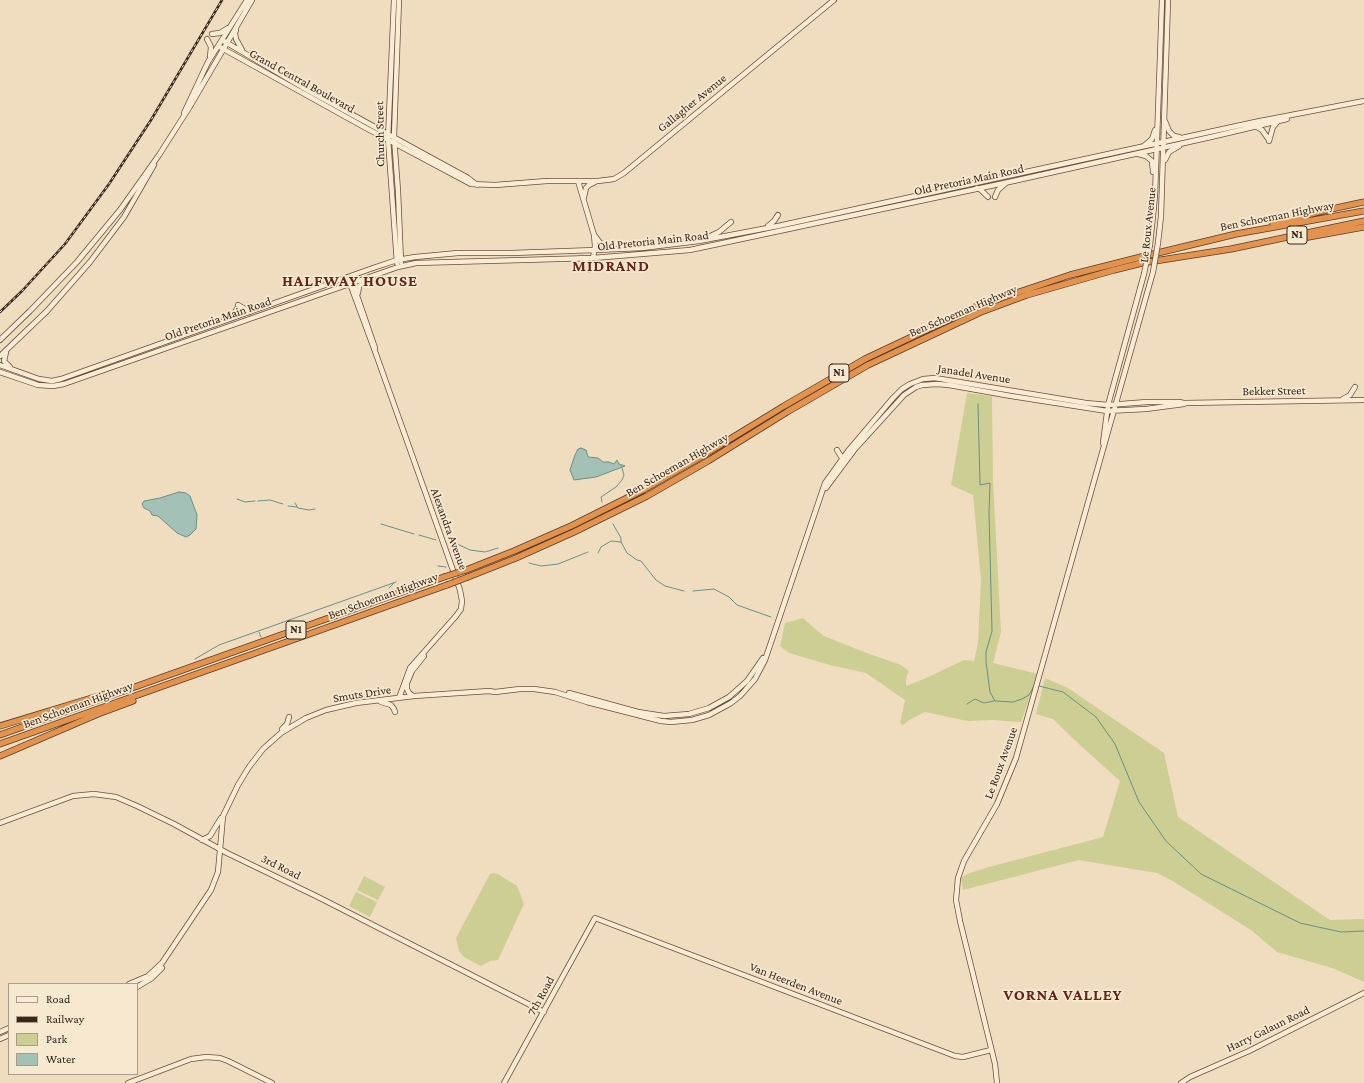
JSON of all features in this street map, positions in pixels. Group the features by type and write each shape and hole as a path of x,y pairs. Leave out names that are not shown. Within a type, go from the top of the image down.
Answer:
{"highway":[{"path":"1236,234 1318,212 1364,202"},
{"name":"Ben Schoeman Highway","path":"0,735 466,570 571,526 643,490 865,359 977,306 1070,276 1236,234 1364,211"},
{"name":"Ben Schoeman Highway","path":"0,744 447,585 516,558 574,532 646,496 708,461 787,412 868,365 981,312 1027,295 1114,270 1231,249 1364,221"},
{"path":"1231,249 1364,227"},
{"path":"0,726 72,705 125,687 147,682"},
{"path":"0,756 98,714 126,704 154,689"}],"main road":[{"path":"182,118 208,62 247,0"},
{"path":"246,54 238,45 235,32 252,0"},
{"name":"Church Street","path":"394,0 388,139 400,266"},
{"name":"Church Street","path":"399,0 394,137 398,191 399,260"},
{"name":"Gallagher Avenue","path":"477,185 547,181 598,181 614,179 624,173 834,0"},
{"name":"Le Roux Avenue","path":"1103,446 1108,405 1144,274 1150,245 1157,149 1162,0"},
{"name":"Le Roux Avenue","path":"997,1083 991,1050 960,921 956,900 957,885 964,861 997,804 1016,758 1153,272 1162,216 1168,0"},
{"path":"0,340 41,301 96,241 120,210 159,155 189,108 240,22"},
{"path":"212,34 218,34 225,31 232,24"},
{"path":"207,39 212,49 208,62"},
{"name":"Grand Central Boulevard","path":"222,40 388,133 477,185"},
{"name":"Grand Central Boulevard","path":"218,46 468,183 477,185"},
{"name":"Old Pretoria Main Road","path":"0,365 39,379 50,381 57,380 399,260 438,254 642,248 699,241 763,229 1157,143 1364,101"},
{"name":"Old Pretoria Main Road","path":"0,372 38,385 53,386 64,384 400,266 416,263 446,261 593,258 690,250 1157,149 1316,110"},
{"path":"1164,116 1169,131 1176,137 1182,138"},
{"path":"1254,126 1262,130 1269,141 1273,127 1279,120"},
{"path":"377,128 384,128 388,123"},
{"path":"1135,148 1143,146 1150,141 1154,135 1157,125"},
{"path":"1163,168 1166,158 1172,149 1201,139"},
{"path":"395,153 400,149 405,148"},
{"path":"1133,154 1144,155 1152,162 1155,186"},
{"path":"0,356 58,300 103,246 128,210 152,170 159,155"},
{"path":"578,181 594,235 595,250 593,258"},
{"path":"584,201 584,193 586,188 589,184 598,181"},
{"path":"995,197 1000,188 1009,182"},
{"path":"978,188 988,197"},
{"path":"763,229 774,222 778,215"},
{"path":"699,241 719,232 731,222"},
{"path":"594,235 601,244 610,249"},
{"path":"581,258 587,263 589,270"},
{"name":"Alexandra Avenue","path":"349,277 371,344 376,354 460,590 462,601 459,613 410,668 400,697"},
{"path":"358,294 359,286 367,277"},
{"name":"Alexandra Avenue","path":"351,283 358,294 375,344 376,354"},
{"path":"232,318 238,306 250,312"},
{"path":"14,343 6,353 4,360 6,365 14,371"},
{"name":"Janadel Avenue","path":"711,714 731,703 745,691 761,669 825,483 842,458 902,389 923,378 942,379 1086,403 1108,405 1116,404"},
{"name":"Janadel Avenue","path":"820,496 871,431 904,395 916,387 927,384 949,385 1011,396 1114,411"},
{"path":"1337,400 1350,395 1354,387"},
{"name":"Bekker Street","path":"1114,411 1164,407 1184,403 1364,400"},
{"name":"Bekker Street","path":"1116,404 1147,402 1184,403"},
{"path":"837,450 842,458"},
{"path":"400,697 414,668 437,638"},
{"name":"Janadel Avenue","path":"709,708 729,697 747,682 761,662 770,645"},
{"path":"407,683 409,693 414,696"},
{"name":"Smuts Drive","path":"489,691 516,686 545,687 638,712 664,716 689,714 709,708"},
{"name":"Smuts Drive","path":"138,986 147,982 157,973 214,885 218,872 222,822 225,811 249,767 256,757 272,741 289,727 315,714 338,706 400,697 489,691 495,692 520,689 543,690 661,721 687,722 711,714"},
{"path":"374,701 389,704 395,712"},
{"path":"272,741 287,724 289,717"},
{"name":"3rd Road","path":"0,823 73,796 102,794 126,801 219,849 418,947 544,1012"},
{"path":"202,840 211,835 225,811"},
{"name":"Van Heerden Avenue","path":"595,918 955,1056 963,1057 991,1050"},
{"name":"7th Road","path":"504,1083 595,918"},
{"name":"Smuts Drive","path":"131,983 153,972 171,952"},
{"name":"Harry Galaun Road","path":"1181,1083 1190,1077 1249,1051 1364,993"},
{"path":"128,1083 191,1059 206,1057 220,1058 228,1061 272,1083"}],"green space":[{"path":"967,393 992,396 993,481 1001,632 993,663 1038,674 1021,722 992,720 967,721 925,712 909,720 903,725 900,723 905,700 866,673 830,665 789,653 780,646 785,623 803,618 824,636 901,665 909,671 906,678 906,686 964,660 974,661 978,643 981,580 973,495 951,485"},
{"path":"1045,678 1068,688 1164,753 1178,817 1330,920 1364,919 1364,982 1335,969 1277,952 1251,930 1171,880 1157,873 1079,860 963,890 961,878 967,874 1103,837 1120,781 1053,719 1036,714"},
{"path":"494,873 517,886 524,904 498,960 490,961 481,966 464,957 459,951 456,938 490,874"},
{"path":"364,876 385,887 378,900 357,890"},
{"path":"356,892 377,902 370,917 349,906"}],"water":[{"path":"581,448 586,450 588,457 598,458 603,462 614,464 617,460 619,464 625,466 596,477 574,480 570,470 578,449"},
{"path":"179,492 186,493 190,496 197,515 196,529 186,537 177,533 158,516 152,515 150,511 144,508 142,504 144,501"}],"waterway":[{"path":"978,404 980,485 990,483 989,513 992,631 986,652 990,692 995,701 1013,702 1029,695 1034,686"},
{"path":"602,502 601,497 616,487 622,480 624,475 622,468"},
{"path":"237,499 245,502 255,501"},
{"path":"258,501 270,500 283,504"},
{"path":"295,503 298,508 309,510 315,509"},
{"path":"288,506 297,507"},
{"path":"381,524 414,534"},
{"path":"613,524 621,538 621,542"},
{"path":"419,535 436,540"},
{"path":"598,553 601,547 611,541 621,542 627,553 641,561 656,580 665,586 684,591"},
{"path":"455,543 470,550 485,552 498,548"},
{"path":"529,563 541,566 558,564 588,552"},
{"path":"438,566 446,567"},
{"path":"195,659 219,645 396,582"},
{"path":"389,588 394,583"},
{"path":"693,591 714,589 729,597 737,605 771,617"},
{"path":"259,632 261,637"},
{"path":"1039,686 1063,692 1096,717 1115,744 1139,802 1166,841 1201,874 1300,923 1341,932 1364,931"},
{"path":"967,704 975,699 984,703 994,701"}],"railway":[{"path":"0,312 22,291 65,244 109,184 151,120 222,0"}],"district":[{"name":"MIDRAND","path":"611,266"},
{"name":"HALFWAY HOUSE","path":"350,281"},
{"name":"VORNA VALLEY","path":"1063,995"}]}
